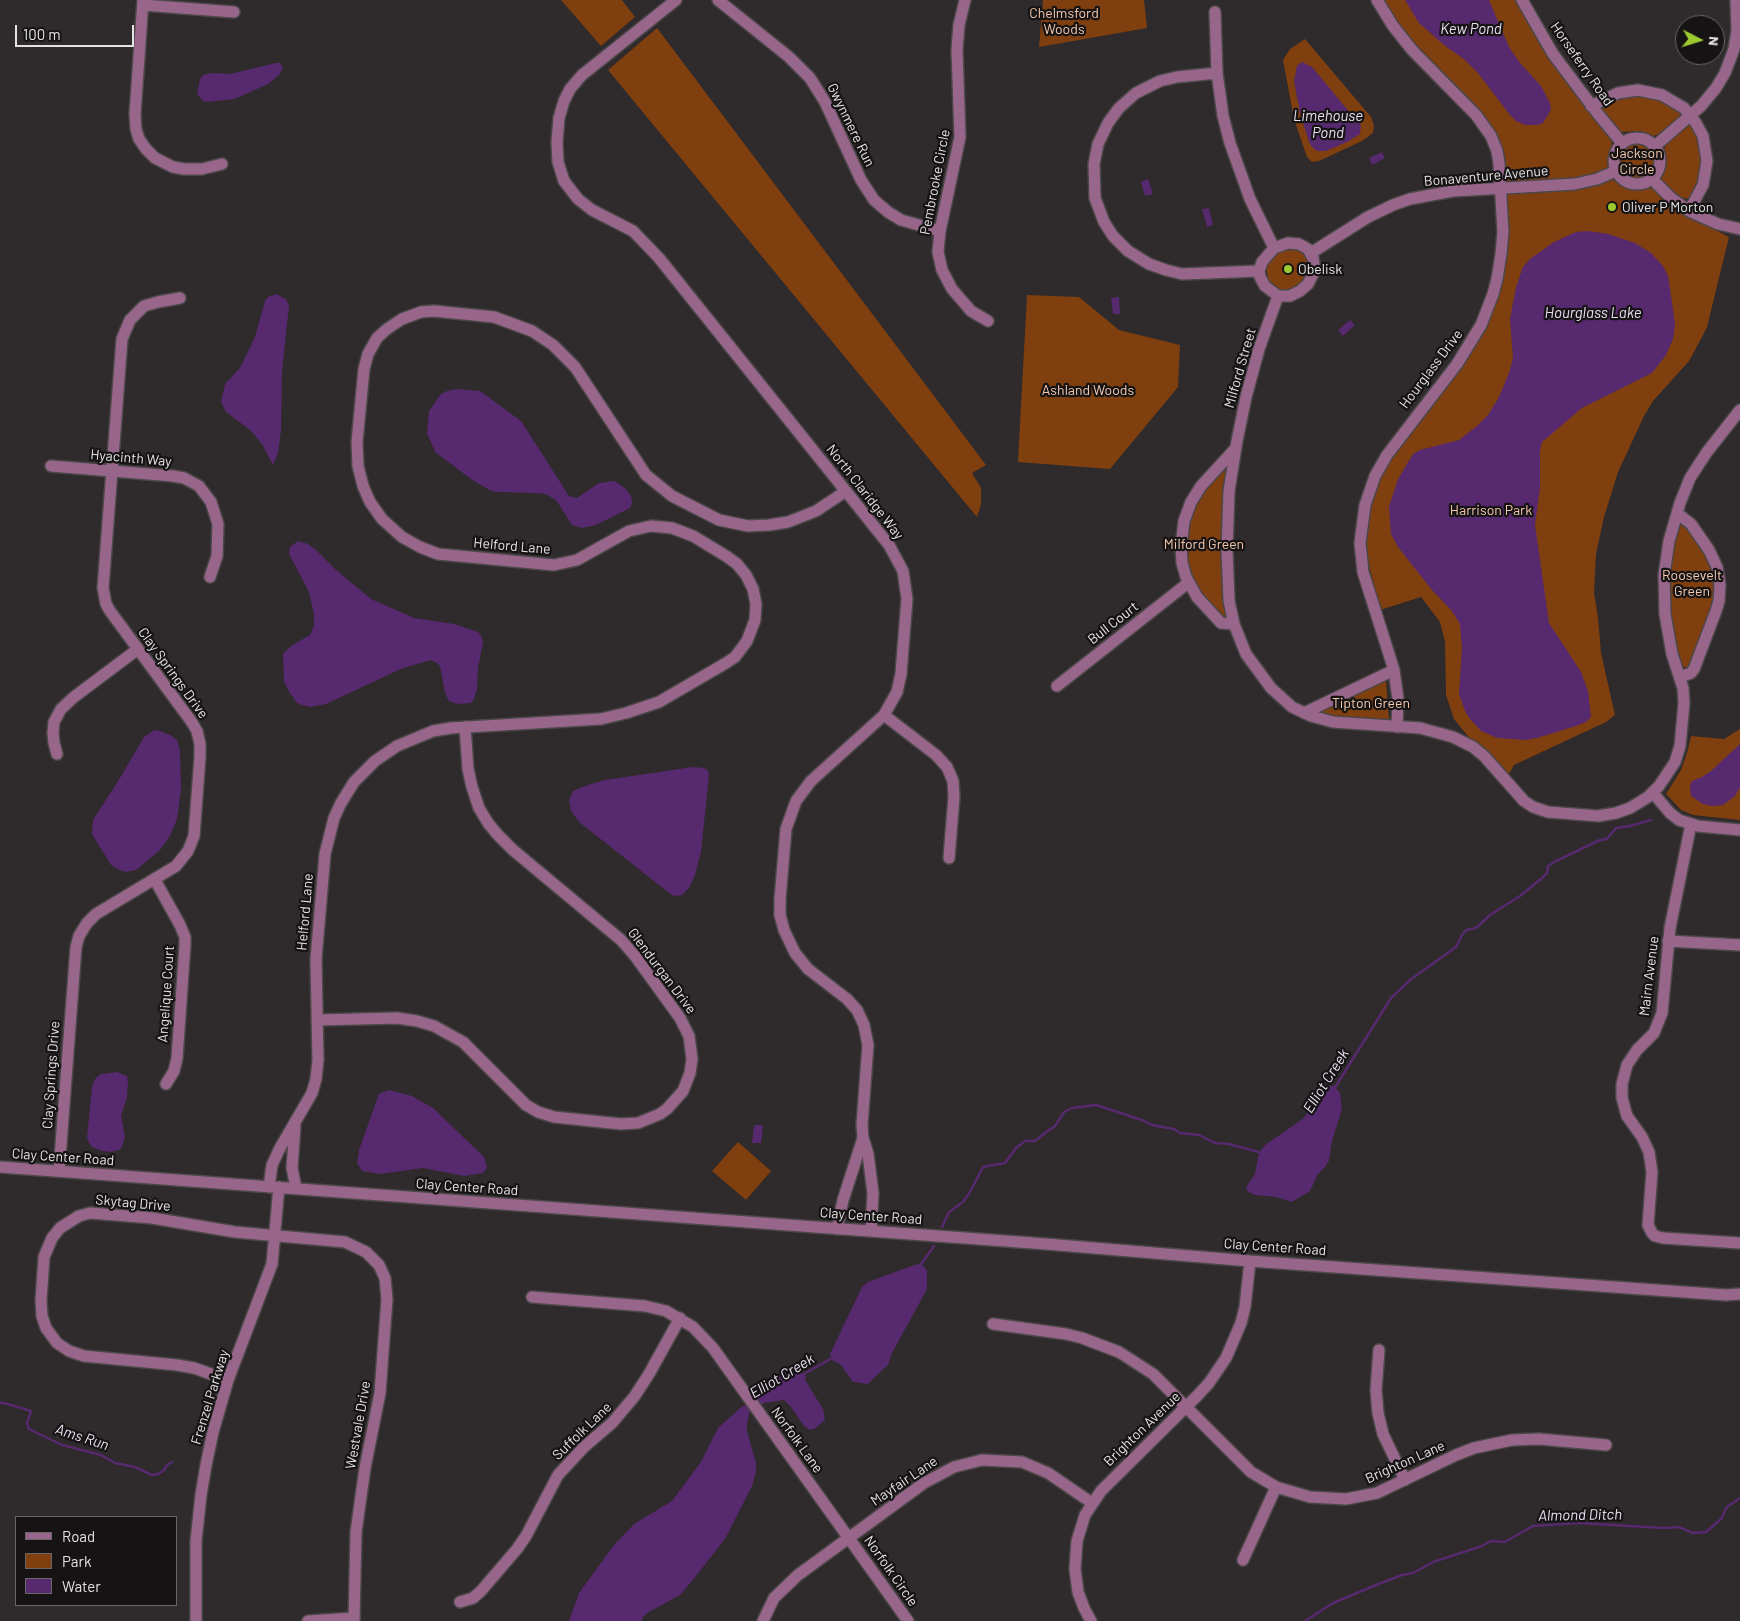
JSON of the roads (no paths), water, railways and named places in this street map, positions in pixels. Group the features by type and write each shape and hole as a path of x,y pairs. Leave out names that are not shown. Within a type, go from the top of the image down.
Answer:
{"street":[{"name":"North Claridge Way","path":"676,0 582,75 570,89 561,109 558,129 557,153 561,173 569,188 578,199 592,210 633,232 650,247 895,554 903,571 907,590 901,674 896,692 884,715 811,781 796,801 786,829 780,899 780,915 784,930 795,953 808,968 847,999 856,1010 864,1025 868,1045 862,1112 862,1138 837,1229"},
{"name":"Gwynmere Run","path":"718,0 789,58 810,78 825,102 861,180 874,200 901,220 940,231"},
{"name":"Pembrooke Circle","path":"965,0 959,25 957,50 960,137 940,231 938,252 946,281 971,311 988,321"},
{"name":"Hourglass Drive","path":"1377,0 1393,26 1412,50 1476,115 1488,131 1497,151 1503,232 1502,254 1497,279 1488,309 1468,349 1386,455 1375,476 1365,505 1360,544 1363,572 1394,670 1398,699 1397,727"},
{"name":"Horseferry Road","path":"1522,0 1553,54 1591,106 1622,143"},
{"path":"1654,146 1690,116 1716,88 1729,64 1737,31 1736,0"},
{"path":"222,164 202,170 184,169 173,167 155,158 140,139 134,114 143,2 234,12"},
{"path":"1214,12 1216,73 1223,116 1236,164 1250,199 1274,248"},
{"path":"1216,73 1177,77 1160,81 1136,93 1119,108 1108,123 1098,144 1094,164 1095,198 1104,222 1114,236 1128,251 1149,264 1182,274 1260,271"},
{"path":"1591,106 1618,93 1643,90 1670,98 1684,108 1703,136 1707,161 1703,184 1689,211"},
{"path":"1632,138 1641,138 1648,140 1654,146 1660,155 1660,163 1652,179 1644,183 1630,183 1622,179 1616,171 1614,156 1622,143 1632,138"},
{"name":"Bonaventure Avenue","path":"1311,253 1368,217 1393,205 1423,196 1500,188 1576,184 1597,179 1616,171"},
{"path":"1652,179 1671,198 1689,211 1718,224 1740,229"},
{"path":"1294,243 1302,245 1311,253 1315,270 1308,284 1295,294 1278,296 1265,286 1260,276 1262,262 1274,248 1294,243"},
{"name":"Milford Street","path":"1278,296 1251,376 1235,449 1229,501 1227,550 1229,601 1234,624 1246,654 1271,688 1284,701 1304,713 1319,719 1333,722 1436,731 1460,740 1473,747 1489,761 1524,801 1543,811 1590,816 1606,815 1630,808 1653,793"},
{"name":"Clay Springs Drive","path":"59,1171 77,941 86,923 96,914 155,880 181,861 192,842 196,824 200,744 197,731 191,720 110,612 104,596 103,581 120,348 124,332 134,315 144,306 180,298"},
{"name":"Helford Lane","path":"274,1187 272,1165 312,1093 316,1079 318,1060 316,959 323,873 329,836 337,810 354,782 368,767 389,750 413,738 433,731 465,727 601,719 658,702 726,663 742,650 754,627 755,597 746,575 732,560 686,533 665,527 643,527 629,531 577,560 554,565 438,554 402,537 382,519 370,502 359,473 357,449 364,369 366,359 378,338 397,321 428,311 469,313 494,317 510,321 538,334 575,367 646,475 664,491 712,518 748,526 779,524 809,515 846,492"},
{"path":"1740,410 1690,478 1676,513 1666,557 1664,595 1668,634 1680,677 1684,702 1680,746 1670,770 1653,793 1674,816 1691,824 1740,830"},
{"name":"Milford Street","path":"1234,624 1223,624 1214,618 1188,583 1181,557 1181,532 1184,517 1191,502 1202,486 1235,449"},
{"name":"Hyacinth Way","path":"51,466 180,477 190,481 203,491 211,502 218,524 217,556 210,576"},
{"path":"1676,513 1691,524 1709,550 1717,567 1720,585 1716,611 1694,669 1680,677"},
{"name":"Bull Court","path":"1057,686 1188,583"},
{"path":"57,754 53,733 54,722 61,709 138,649"},
{"path":"1304,713 1394,670"},
{"path":"884,715 936,755 950,774 953,782 954,797 949,858"},
{"name":"Glendurgan Drive","path":"317,1020 397,1018 417,1021 441,1030 471,1050 526,1105 538,1112 554,1117 621,1124 638,1123 667,1110 682,1091 690,1073 692,1059 689,1036 680,1018 618,936 513,850 488,823 472,787 468,769 465,727"},
{"name":"Mairn Avenue","path":"1691,824 1668,941 1663,1006 1660,1020 1654,1033 1633,1055 1627,1065 1622,1090 1623,1104 1627,1116 1645,1142 1651,1158 1652,1172 1648,1225 1652,1233 1664,1238 1740,1243"},
{"name":"Angelique Court","path":"155,880 180,925 186,945 178,1058 174,1071 166,1084"},
{"path":"1668,941 1740,945"},
{"name":"Helford Lane","path":"296,1122 292,1168 296,1188"},
{"name":"North Claridge Way","path":"862,1138 868,1154 874,1193 871,1231"},
{"name":"Clay Center Road","path":"0,1167 1250,1261 1726,1295 1740,1294"},
{"name":"Frenzel Parkway","path":"196,1621 195,1566 200,1504 213,1432 228,1380 270,1272 274,1256 274,1187"},
{"name":"Skytag Drive","path":"228,1380 194,1368 177,1365 84,1356 61,1346 46,1328 41,1309 43,1266 52,1238 65,1224 78,1216 96,1213 161,1219 215,1229 327,1240"},
{"name":"Westvale Drive","path":"327,1240 350,1244 370,1256 382,1270 387,1292 380,1393 365,1468 356,1532 354,1620"},
{"name":"Brighton Avenue","path":"1092,1621 1084,1608 1078,1592 1074,1569 1077,1541 1081,1526 1101,1490 1210,1383 1233,1346 1245,1307 1250,1261"},
{"name":"Norfolk Lane","path":"532,1297 645,1306 666,1311 693,1327 705,1338 849,1538"},
{"name":"Suffolk Lane","path":"460,1602 473,1598 482,1590 517,1549 558,1475 584,1447 612,1423 634,1397 680,1318"},
{"name":"Brighton Lane","path":"993,1324 1066,1334 1108,1347 1135,1361 1152,1374 1251,1472 1276,1487 1310,1497 1346,1499 1377,1493 1474,1448 1512,1440 1539,1439 1606,1445"},
{"path":"1379,1350 1376,1390 1378,1413 1383,1434 1405,1480"},
{"name":"Mayfair Lane","path":"763,1621 774,1598 810,1565 935,1476 954,1467 972,1462 993,1460 1022,1462 1048,1473 1092,1504"},
{"path":"1243,1560 1276,1487"},
{"name":"Norfolk Circle","path":"849,1538 908,1621"},
{"path":"308,1621 354,1620"}],"water":[{"name":"Kew Pond","path":"1405,0 1489,0 1509,47 1520,63 1541,86 1550,103 1551,110 1543,123 1525,125 1516,121 1478,73 1465,60 1419,23"},
{"name":"Limehouse Pond","path":"1302,62 1312,67 1361,125 1360,134 1326,151 1317,151 1312,147 1300,113 1294,81 1297,66"},
{"path":"280,63 283,67 280,74 268,84 234,99 208,102 203,101 197,94 200,79 203,75 211,73 230,74"},
{"path":"1382,152 1385,158 1372,165 1369,158"},
{"path":"1148,179 1153,194 1145,196 1141,182"},
{"path":"1209,208 1213,225 1207,227 1202,209"},
{"name":"Hourglass Lake","path":"1588,231 1608,234 1635,243 1651,253 1663,266 1668,276 1673,309 1675,325 1673,339 1666,355 1652,373 1582,408 1542,442 1540,451 1540,488 1535,525 1549,623 1581,672 1588,691 1591,717 1586,722 1576,726 1537,738 1526,740 1497,738 1481,731 1465,711 1459,694 1462,648 1460,624 1452,611 1432,590 1398,547 1391,534 1389,507 1398,479 1413,454 1420,450 1459,440 1488,415 1499,397 1513,358 1510,319 1516,287 1523,267 1530,259 1554,242 1576,232"},
{"path":"276,294 286,299 289,306 282,371 281,430 278,453 273,465 262,444 250,430 226,412 221,402 225,384 240,368 255,337 265,301 268,297"},
{"path":"1119,297 1120,314 1113,314 1111,298"},
{"path":"1350,320 1355,325 1343,336 1338,330"},
{"path":"457,389 480,391 521,421 569,496 577,498 599,483 615,481 627,490 631,496 632,503 630,508 596,525 582,528 572,525 556,500 545,494 491,491 471,479 435,452 427,433 429,411 441,394"},
{"path":"298,541 308,544 315,549 335,569 371,599 414,618 454,624 478,632 483,642 478,668 477,690 473,701 471,703 458,704 449,701 445,693 440,666 431,660 403,668 326,704 310,707 297,703 284,681 283,654 291,646 310,635 314,626 314,614 309,592 289,554 290,547"},
{"path":"154,730 170,735 177,740 180,750 181,790 177,819 170,836 160,850 136,870 126,872 111,865 92,834 93,820 144,737"},
{"path":"1740,744 1740,787 1735,796 1723,805 1712,806 1703,804 1691,796 1690,786 1692,781 1711,771"},
{"path":"693,767 704,768 708,771 709,775 701,852 695,875 689,888 682,895 673,896 579,822 571,811 569,800 573,791 605,780"},
{"path":"117,1072 127,1076 128,1081 127,1098 121,1115 125,1137 121,1149 111,1152 102,1151 92,1147 87,1137 92,1087 95,1079 101,1074"},
{"path":"1329,1086 1334,1086 1340,1093 1342,1109 1332,1141 1329,1161 1318,1174 1310,1191 1292,1202 1248,1192 1246,1187 1255,1174 1259,1153 1265,1145 1304,1118 1316,1098"},
{"path":"389,1090 412,1096 433,1108 484,1157 487,1168 483,1173 464,1176 423,1168 380,1174 362,1171 357,1163 359,1150 379,1094"},
{"path":"754,1125 763,1125 761,1143 752,1143"},
{"path":"917,1264 924,1266 927,1271 927,1289 892,1353 888,1365 868,1384 853,1382 840,1364 833,1361 830,1354 862,1287 868,1282"},
{"path":"794,1369 806,1377 805,1380 823,1409 825,1420 816,1428 810,1430 804,1426 784,1400 764,1403 749,1413 747,1431 756,1463 756,1472 752,1486 725,1539 680,1595 649,1612 643,1617 642,1621 569,1621 579,1593 614,1545 634,1524 672,1501 701,1462 718,1428 739,1409 765,1392 775,1377"}],"waterway":[{"name":"Elliot Creek","path":"1334,1089 1391,998 1410,980 1456,947 1466,930 1476,928 1490,915 1520,896 1542,878 1547,873 1548,866 1556,861 1600,840 1607,839 1616,828 1651,820"},
{"name":"Elliot Creek","path":"942,1227 949,1212 963,1202 970,1192 983,1167 1005,1163 1016,1148 1025,1141 1035,1141 1055,1126 1064,1112 1072,1108 1096,1105 1152,1125 1174,1129 1180,1133 1199,1135 1215,1143 1229,1144 1262,1153"},
{"name":"Elliot Creek","path":"919,1267 934,1246"},
{"name":"Elliot Creek","path":"802,1375 834,1357"},
{"name":"Ams Run","path":"0,1403 31,1411 27,1423 29,1429 62,1445 101,1455 115,1463 135,1467 152,1475 158,1474 172,1462"},
{"name":"Almond Ditch","path":"1305,1621 1333,1603 1402,1575 1413,1573 1433,1562 1482,1546 1491,1541 1505,1542 1533,1526 1579,1523 1664,1528 1679,1527 1693,1533 1706,1532 1721,1519 1727,1507 1740,1498"}],"place":[{"name":"Oliver P Morton","path":"1612,207"},
{"name":"Obelisk","path":"1288,269"}],"park label":[{"name":"Chelmsford Woods","path":"1064,22"},
{"name":"Jackson Circle","path":"1637,162"},
{"name":"Ashland Woods","path":"1088,390"},
{"name":"Harrison Park","path":"1491,510"},
{"name":"Milford Green","path":"1204,544"},
{"name":"Roosevelt Green","path":"1692,584"},
{"name":"Tipton Green","path":"1371,703"}]}
